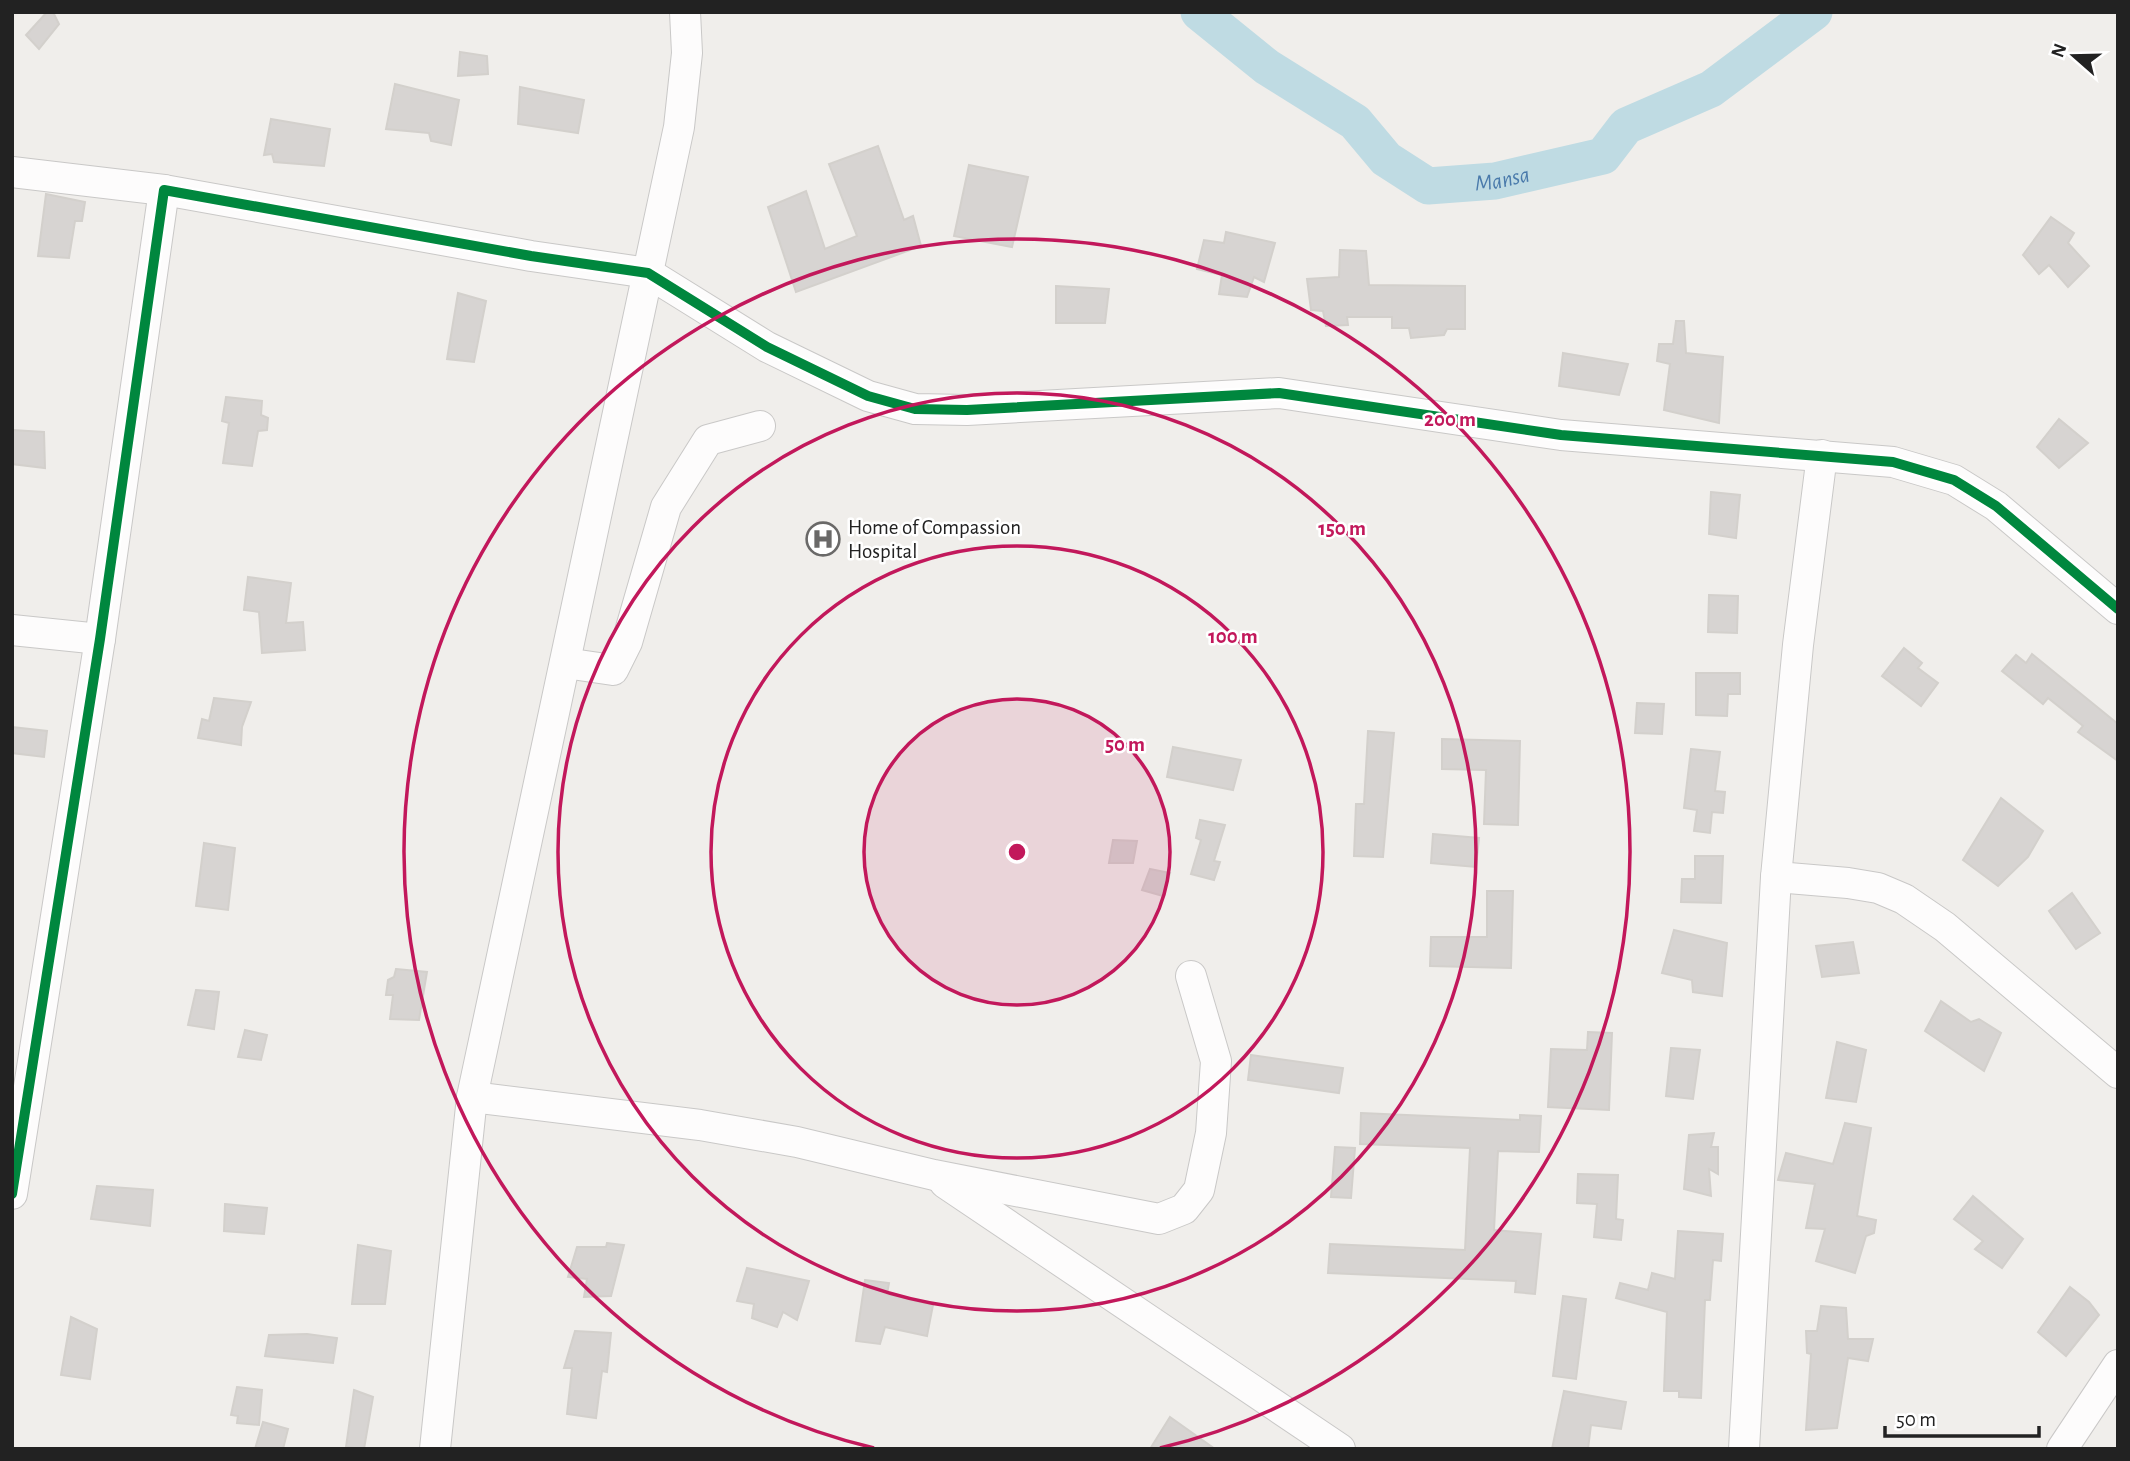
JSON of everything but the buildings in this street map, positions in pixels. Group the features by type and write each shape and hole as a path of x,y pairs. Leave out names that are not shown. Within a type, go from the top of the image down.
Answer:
{"street":[{"path":"435,1449 472,1097 679,127 687,53 685,12"},
{"path":"12,172 164,190 531,256 648,273 767,347 868,397 915,409 992,409 1279,393 1561,435 1893,462 1954,480 1996,506 2118,609"},
{"path":"12,1195 100,639 164,190"},
{"path":"565,663 613,670 627,642 666,507 708,440 760,426"},
{"path":"1744,1449 1776,877 1798,645 1822,455"},
{"path":"12,631 100,639"},
{"path":"1776,877 1878,888 1904,899 1945,927 2118,1073"},
{"path":"472,1097 701,1125 797,1142 934,1175 1159,1219 1184,1209 1199,1190 1211,1133 1216,1061 1191,976"},
{"path":"934,1175 1340,1449"},
{"path":"2062,1449 2118,1365"}],"waterway":[{"name":"Mansa","path":"1199,12 1267,67 1355,122 1386,159 1428,186 1495,181 1603,156 1626,126 1711,89 1814,12"}],"cycle path":[{"path":"12,1194 100,639 164,190 531,256 648,273 767,347 868,396 915,409 967,410 1279,393 1561,435 1893,462 1954,480 1996,506 2118,609"}],"place":[{"name":"Home of Compassion Hospital","path":"823,539"}]}
